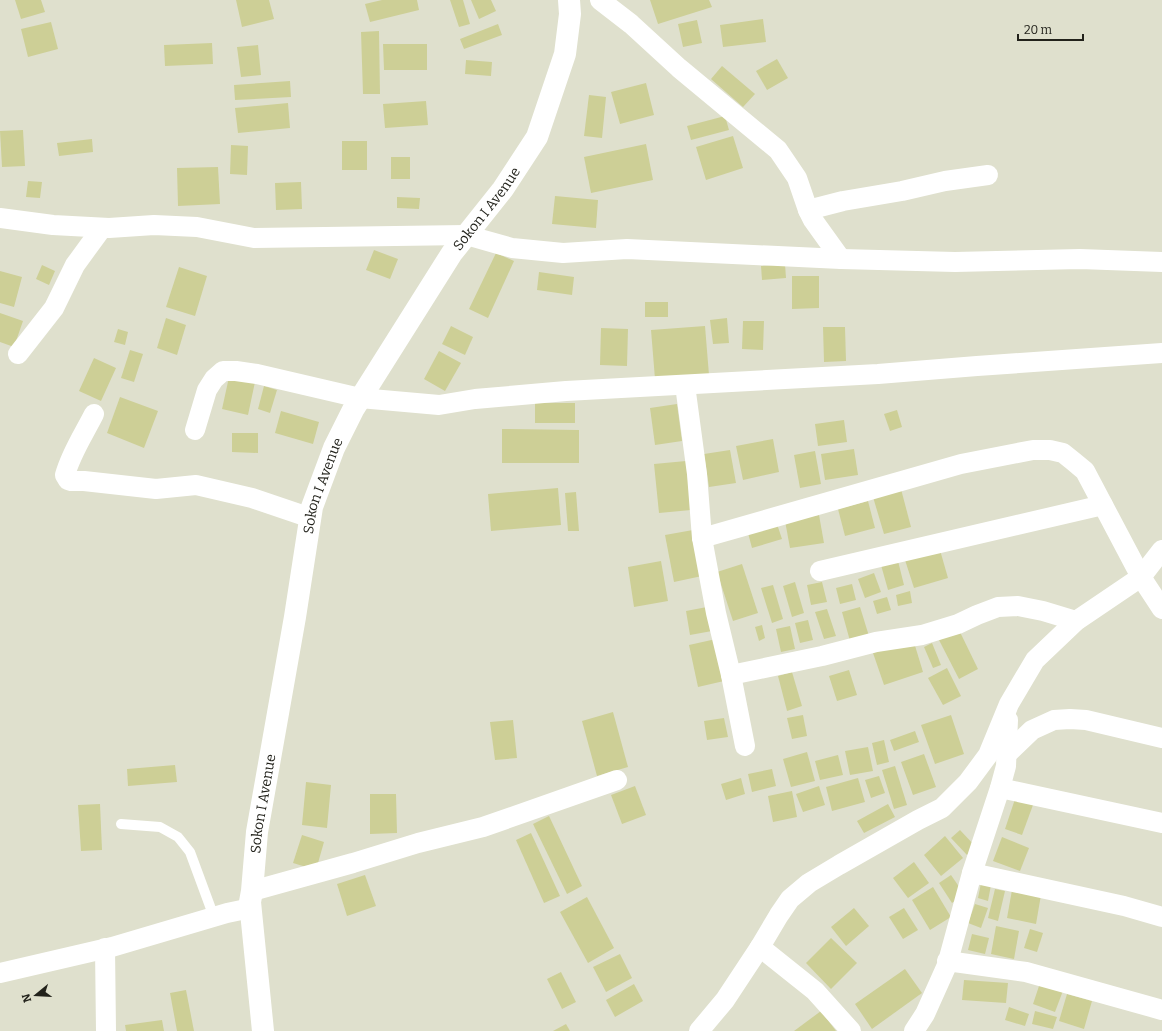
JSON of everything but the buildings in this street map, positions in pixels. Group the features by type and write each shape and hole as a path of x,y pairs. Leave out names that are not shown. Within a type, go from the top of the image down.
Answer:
{"street":[{"name":"Sokon I Avenue","path":"263,1031 252,900 257,832 295,617 312,507 334,448 360,398 452,253 503,189 537,137 565,54 570,14 569,0"},
{"path":"600,0 631,24 679,68 778,150 797,178 813,220 841,259"},
{"path":"808,210 843,201 902,191 945,181 988,175"},
{"path":"0,218 53,225 102,228 154,226 197,227 254,238 466,235 512,248 563,253 627,249 841,259 955,262 1080,259 1162,262"},
{"path":"18,354 54,308 75,264 102,228"},
{"path":"195,430 207,390 214,379 223,371 257,374 360,398 439,405 475,399 518,395 878,374 1162,353"},
{"path":"685,385 698,474 702,538 716,614 731,675 745,746"},
{"path":"94,414 71,458 66,471 66,478 71,481 84,481 156,489 196,485 252,498 311,518"},
{"path":"702,538 961,464 1033,450 1050,450 1063,453 1085,471 1142,577 1162,609"},
{"path":"820,571 1103,506"},
{"path":"699,1031 725,1000 790,900 809,883 918,820 942,808 968,782 988,755 1009,704 1035,660 1076,621 1142,577 1162,550"},
{"path":"731,675 822,656 876,642 922,635 958,624 998,607 1018,606 1043,611 1076,621"},
{"path":"914,1031 925,1014 947,961 972,873 1000,788 1006,766 1009,704"},
{"path":"1006,755 1032,730 1054,720 1070,718 1086,720 1162,738"},
{"path":"0,973 105,948 214,917 252,900 353,863 418,843 483,827 617,780"},
{"path":"1000,788 1162,823"},
{"path":"972,873 1124,906 1162,917"},
{"path":"105,948 106,1031"},
{"path":"760,948 815,991 851,1031"},
{"path":"947,961 1026,972 1162,1010"}],"lane":[{"path":"121,824 160,827 178,837 190,852 214,917"}]}
